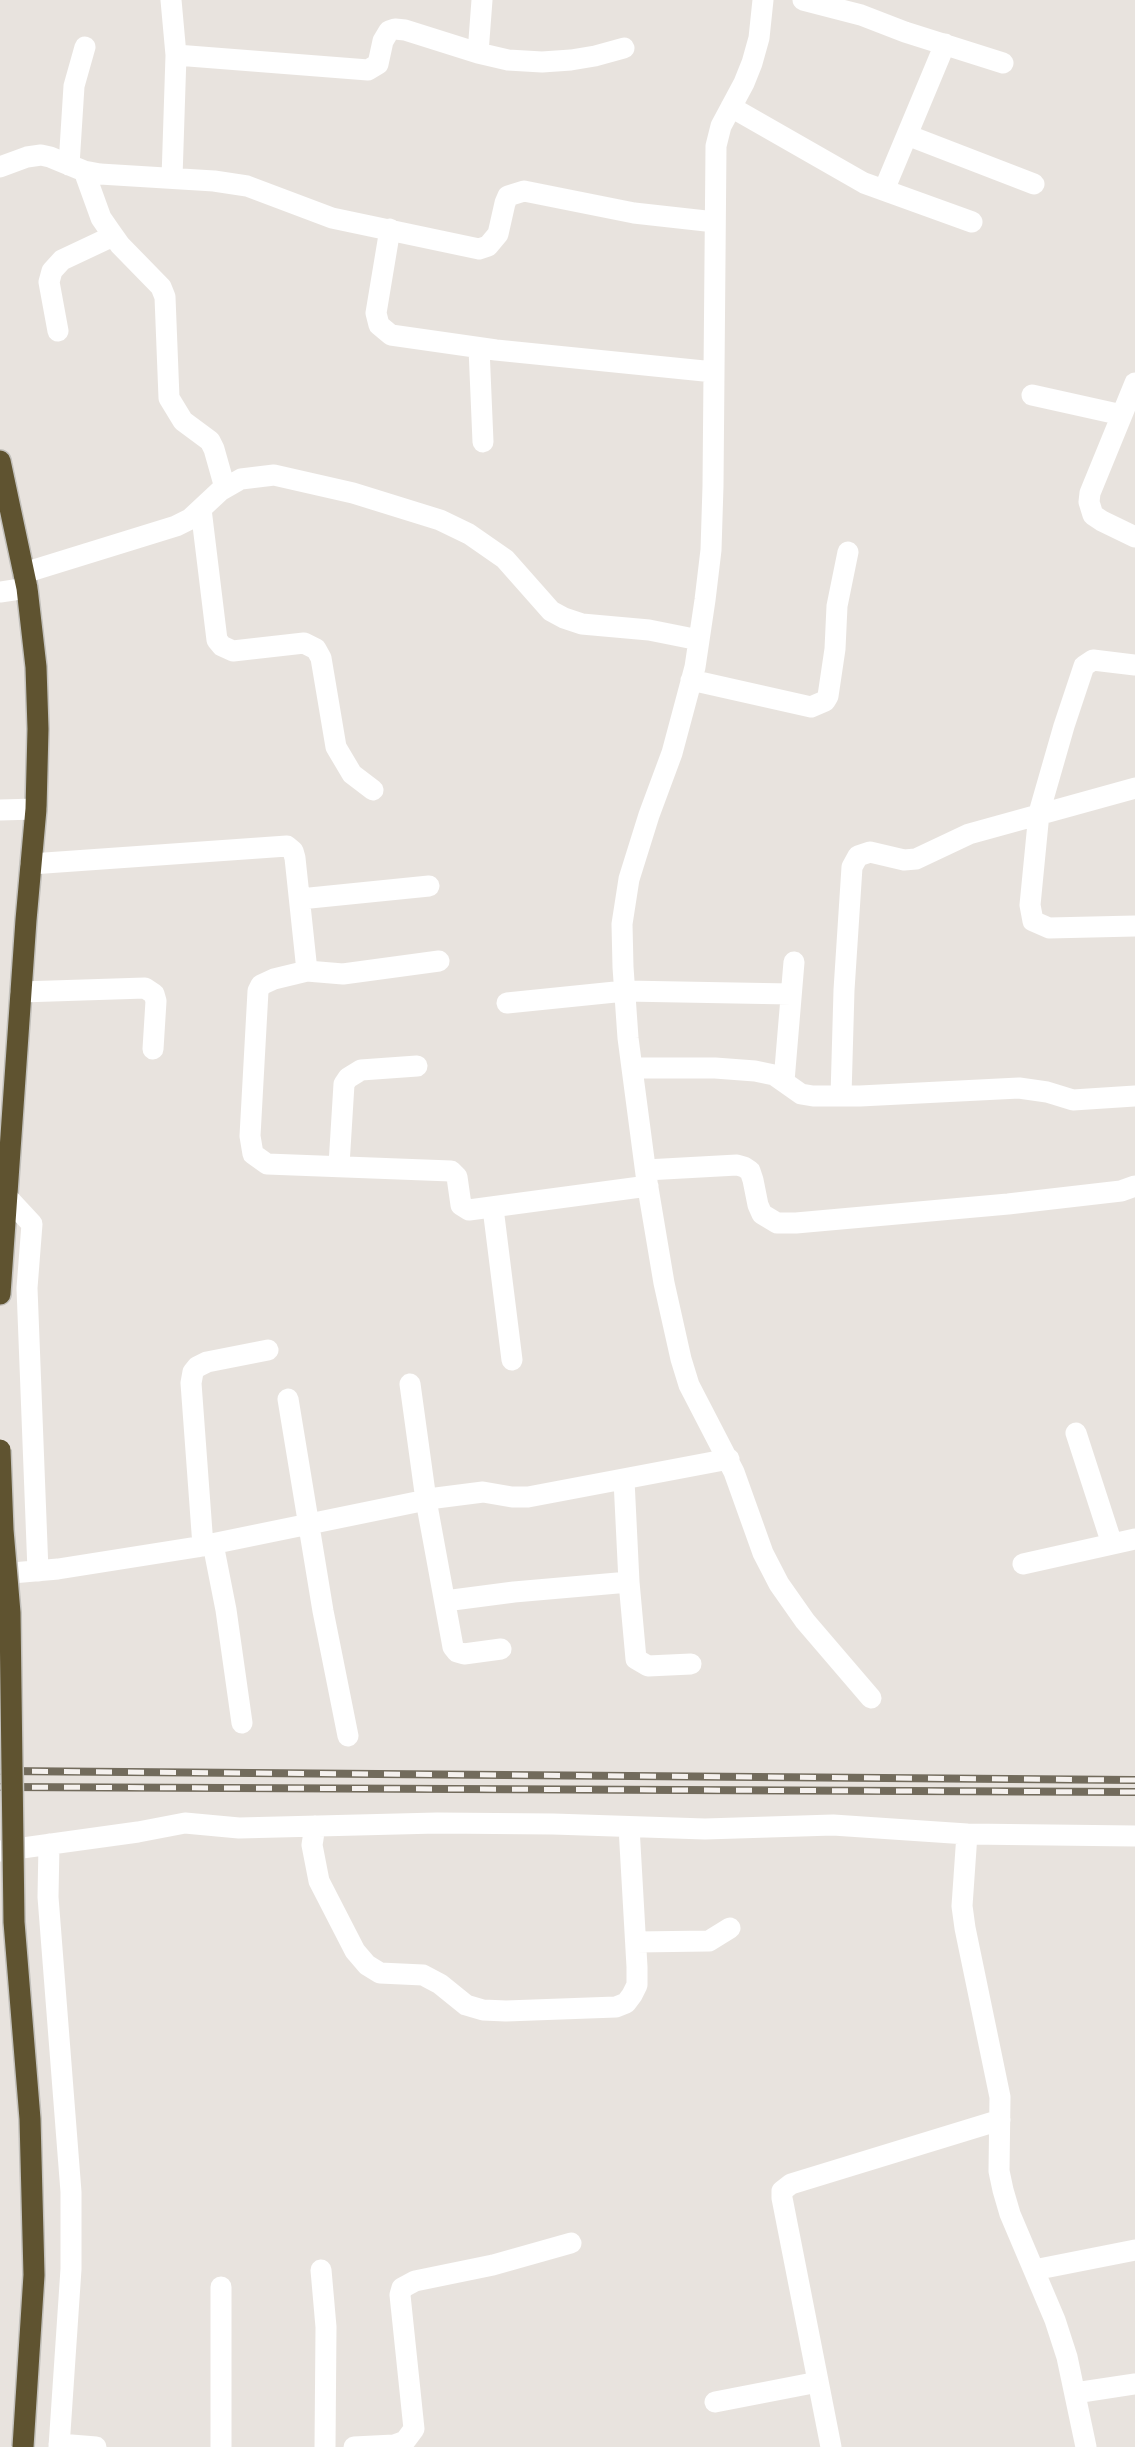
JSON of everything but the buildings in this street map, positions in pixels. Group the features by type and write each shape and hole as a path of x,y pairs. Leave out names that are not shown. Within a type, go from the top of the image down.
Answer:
{"highway":[{"path":"0,461 25,581 36,667 36,809 0,1294"},
{"path":"0,1450 10,1613 14,1922 30,2119 34,2275 23,2447"}],"street":[{"path":"171,0 176,55 172,178"},
{"path":"478,53 482,0"},
{"path":"763,0 759,38 752,63 721,126 716,146 711,550 691,681 672,753 629,879 622,924 625,991 632,1068 664,1283 689,1385 729,1460 763,1553 779,1584 805,1621 871,1698"},
{"path":"803,0 861,15 1003,63"},
{"path":"176,55 369,70 378,64 383,41 389,32 395,29 508,60 542,62 595,56 624,47"},
{"path":"884,190 945,44"},
{"path":"85,47 74,86 77,168 101,218 113,236 161,286 164,297 169,398 183,421 210,441 215,449 225,488"},
{"path":"731,107 864,183 972,222"},
{"path":"906,135 1034,184"},
{"path":"0,167 41,155 77,168 247,186 332,218 479,249 488,246 498,234 509,196 524,191 623,211 715,222"},
{"path":"390,229 376,313 379,325 391,335 479,348 714,372"},
{"path":"58,331 49,282 52,271 62,260 113,236"},
{"path":"479,348 483,442"},
{"path":"1135,383 1090,493 1089,502 1093,515 1101,522 1135,537"},
{"path":"1032,395 1122,415"},
{"path":"0,592 176,526 190,519 225,488 241,479 274,475 353,493 440,520 469,534 505,559 551,611 564,618 582,624 649,630 699,640"},
{"path":"201,509 217,640 222,646 233,651 304,643 316,649 321,659 336,747 352,775 373,790"},
{"path":"691,681 811,706 825,701 835,649 837,606 848,552"},
{"path":"1135,665 1093,660 1084,666 1063,726 1039,813 1030,905 1033,921 1049,928 1135,926"},
{"path":"841,1096 844,990 854,862 859,856 870,852 904,860 916,859 956,839 1039,813 1135,788"},
{"path":"0,810 36,809"},
{"path":"31,864 287,846 293,851 295,858 307,971"},
{"path":"300,899 429,886"},
{"path":"439,961 343,974 307,971 265,982 258,991 249,1145 253,1154 267,1164 451,1171 457,1177 459,1200 464,1209 475,1210 737,1164 750,1171 762,1214 777,1223 1008,1204 1121,1191 1135,1186"},
{"path":"784,1081 794,962"},
{"path":"21,992 145,988 154,994 156,1001 153,1049"},
{"path":"507,1003 625,991 791,994"},
{"path":"339,1165 344,1084 348,1077 360,1070 416,1066"},
{"path":"632,1068 755,1071 774,1075 801,1094 841,1096 1019,1088 1047,1092 1073,1100 1135,1096"},
{"path":"6,1196 32,1224 27,1288 38,1571"},
{"path":"493,1208 512,1360"},
{"path":"242,1723 226,1609 208,1545 191,1383 193,1372 207,1362 268,1350"},
{"path":"410,1384 426,1500 450,1639 457,1652 464,1654 501,1649"},
{"path":"288,1399 335,1675 348,1736"},
{"path":"1076,1433 1112,1544"},
{"path":"0,1574 38,1571 208,1545 426,1500 483,1492 528,1497 729,1460"},
{"path":"624,1480 636,1659 648,1666 691,1664"},
{"path":"1023,1564 1135,1539"},
{"path":"444,1601 629,1582"},
{"path":"0,1850 138,1832 185,1823 239,1828 449,1823 705,1829 833,1825 967,1834 1135,1836"},
{"path":"315,1826 312,1846 319,1881 355,1951 367,1965 380,1973 423,1975 440,1984 466,2005 483,2010 506,2011 616,2007 626,2003 637,1985 629,1827"},
{"path":"967,1834 962,1906 964,1928 1000,2097 999,2171 1010,2214 1055,2320 1067,2357 1086,2447"},
{"path":"49,1844 48,1897 71,2192 71,2269 59,2446 96,2447"},
{"path":"636,1942 709,1941 730,1928"},
{"path":"831,2447 782,2198 785,2187 1000,2120"},
{"path":"354,2447 411,2442 414,2417 400,2295 402,2288 415,2281 493,2265 571,2243"},
{"path":"1034,2270 1135,2250"},
{"path":"321,2270 326,2327 325,2447"},
{"path":"220,2447 221,2287"},
{"path":"715,2402 818,2382"},
{"path":"1074,2393 1135,2384"}],"railway":[{"path":"0,1771 1135,1780"},
{"path":"0,1787 1135,1792"}]}
